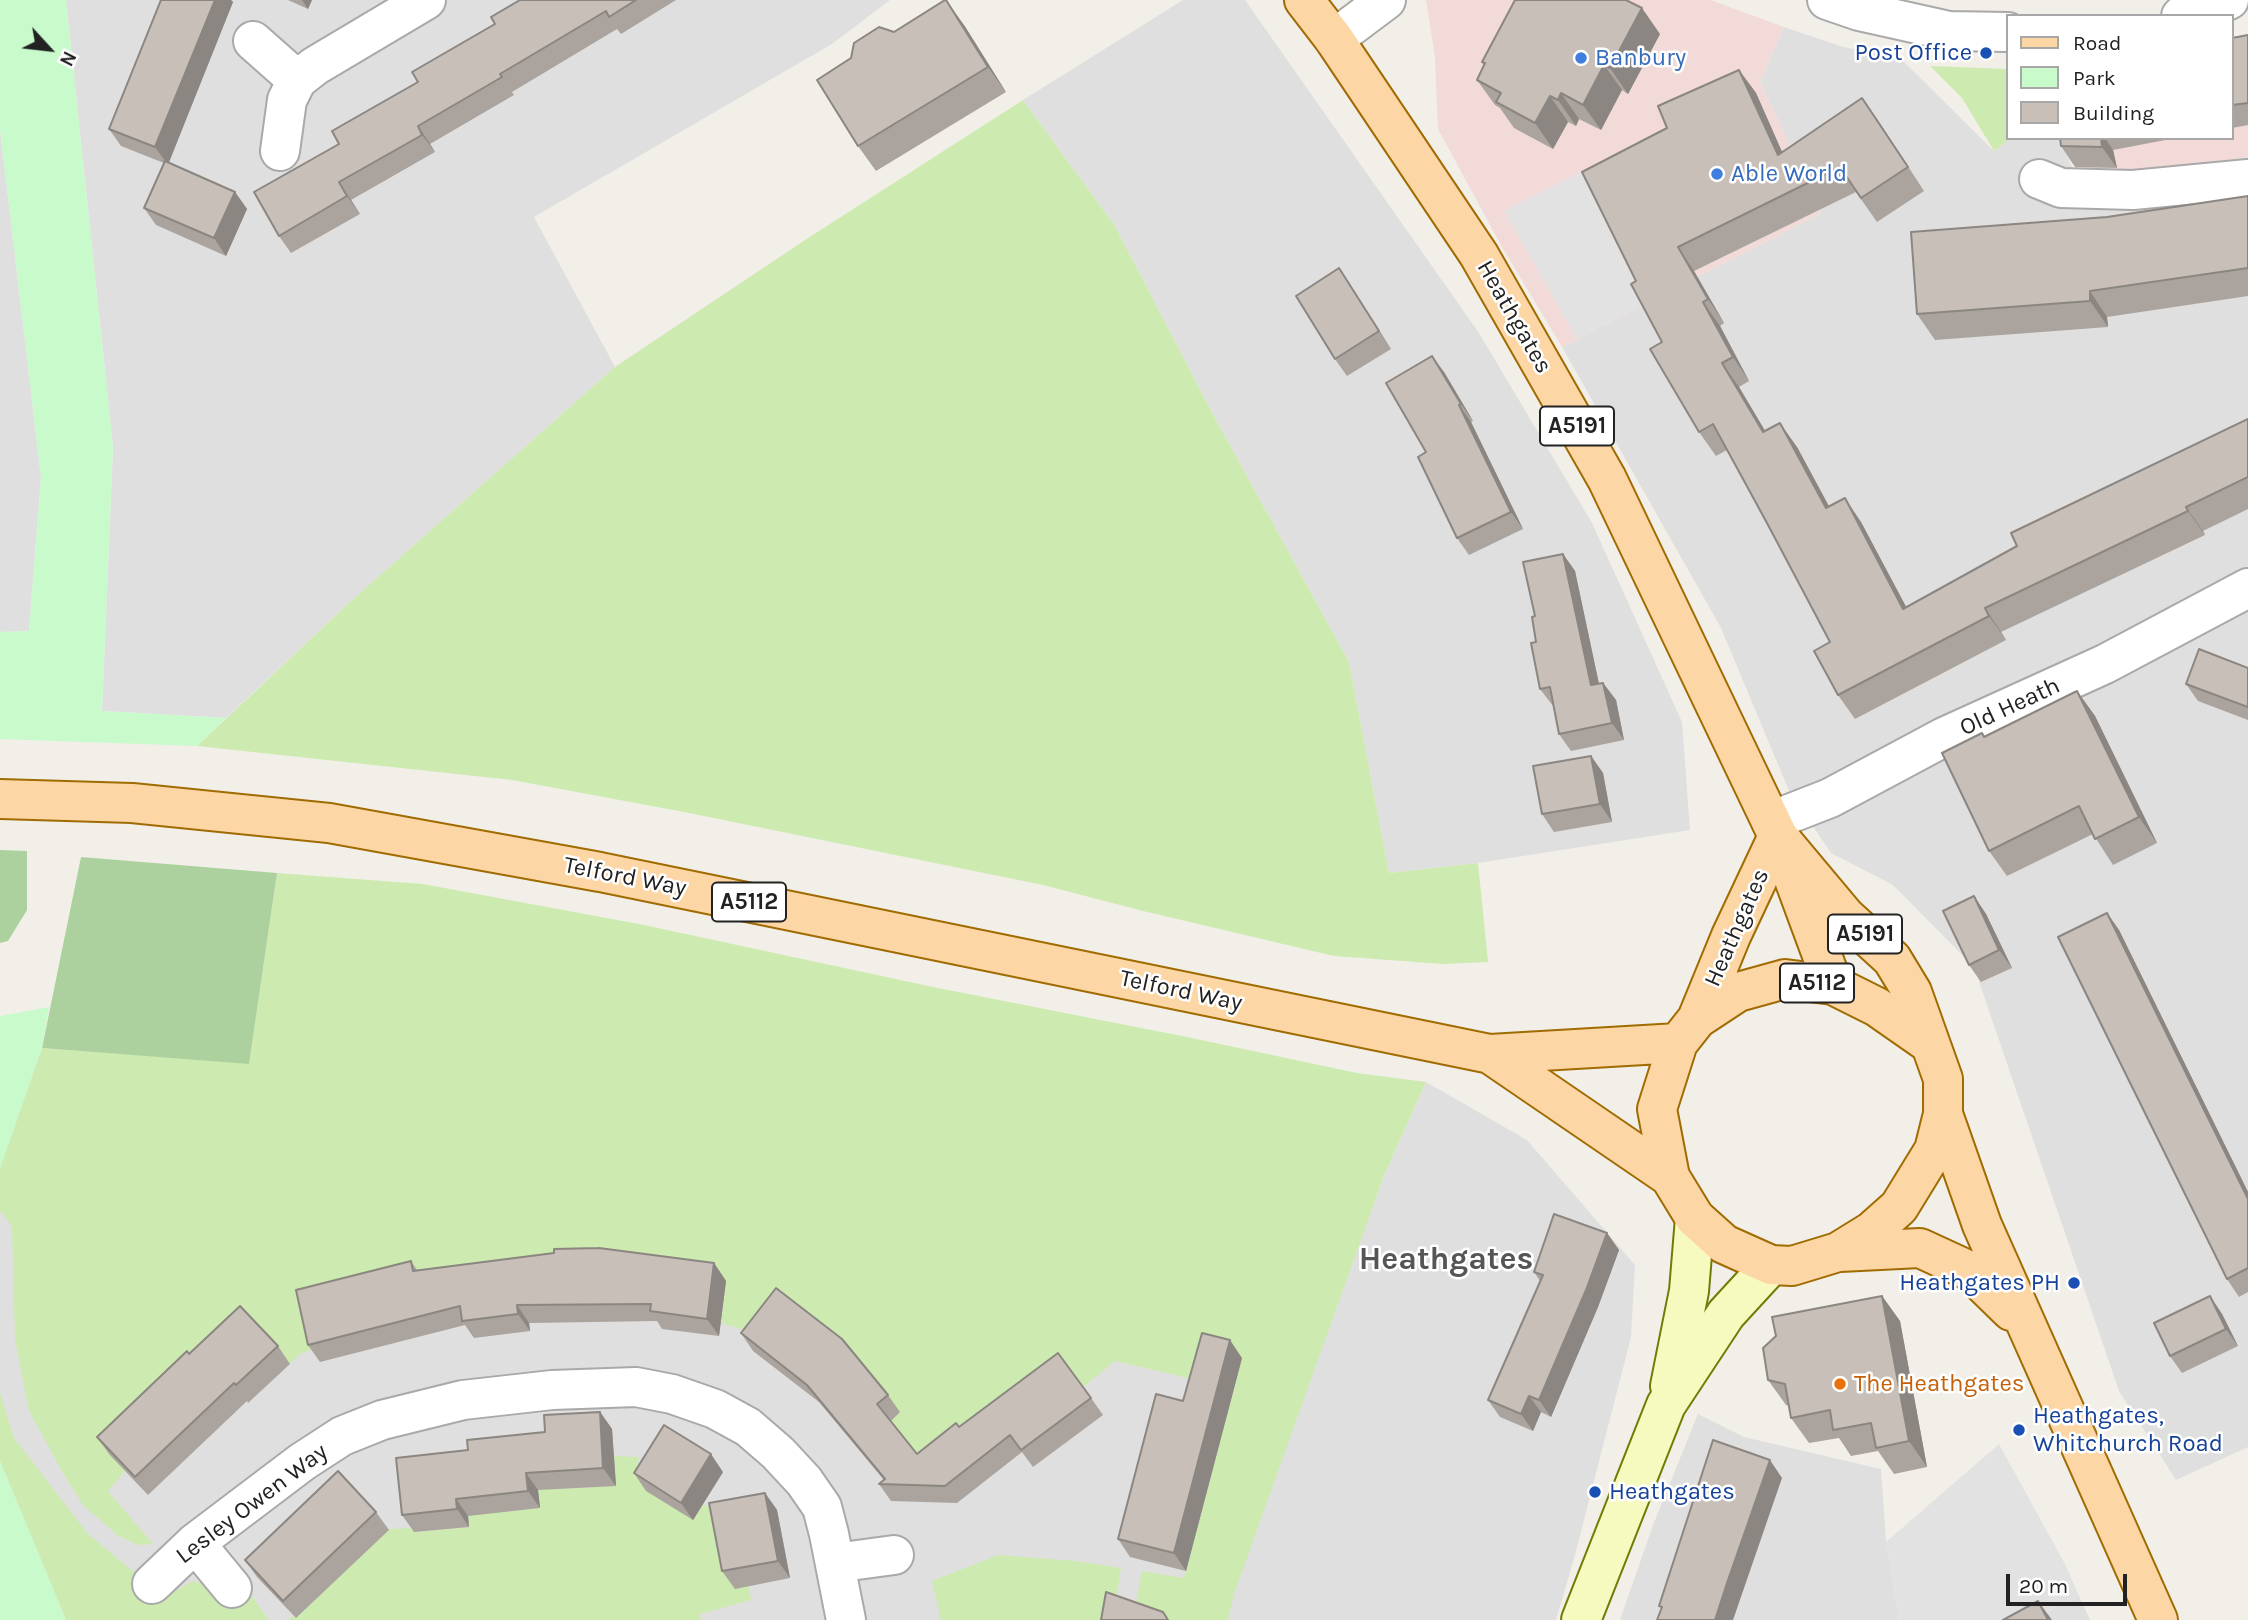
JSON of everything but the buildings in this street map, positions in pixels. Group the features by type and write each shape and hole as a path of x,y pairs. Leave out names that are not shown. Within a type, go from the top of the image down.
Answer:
{"main road":[{"name":"A5191","path":"1304,0 1334,39"},
{"name":"Heathgates","path":"1334,39 1479,255 1607,479 1774,828 1833,985"},
{"name":"Telford Way","path":"0,799 132,803 329,822 600,872 1490,1054 1688,1031"},
{"name":"A5191","path":"1774,828 1845,916 1892,959 1912,992 1930,1044"},
{"name":"Heathgates","path":"1688,1031 1731,936 1774,828"},
{"name":"A5112","path":"1838,1252 1872,1231 1899,1207 1934,1150 1943,1114 1943,1079 1930,1044 1877,1007 1833,985 1785,979 1738,992 1688,1031 1657,1109 1670,1177 1695,1218 1724,1244 1771,1265 1791,1266 1838,1252 1920,1248 1970,1271 2025,1325"},
{"name":"Telford Way","path":"1490,1054 1670,1177"},
{"name":"A5112","path":"1943,1114 1982,1225 2158,1620"},
{"path":"1581,1620 1666,1405 1689,1291 1695,1218"},
{"path":"1666,1405 1726,1314 1771,1265"}],"street":[{"path":"280,151 287,100 297,79 426,0"},
{"path":"1334,39 1386,0"},
{"path":"1827,0 1858,11 1949,31 2007,32"},
{"path":"2187,14 2229,0"},
{"path":"253,41 297,79"},
{"path":"2039,178 2061,188 2133,190 2248,179"},
{"name":"Old Heath","path":"1774,828 1944,737 2105,664 2248,588"},
{"name":"Lesley Owen Way","path":"152,1584 195,1543 302,1462 342,1436 382,1420 463,1400 552,1390 636,1387 672,1394 715,1409 748,1427 779,1453 804,1481 822,1507 846,1620"},
{"path":"195,1543 232,1588"},
{"path":"835,1563 894,1555"}],"shaded area":[{"path":"66,0 890,0 832,44 534,217 615,367 351,601 226,718 102,711 113,447"},
{"path":"1183,0 1245,0 1479,333 1592,523 1682,722 1690,830 1478,863 1389,873 1349,662 1209,407 1115,226 1023,100"},
{"path":"1426,0 1711,0 1784,27 1760,81 1821,213 1562,347 1502,247 1438,129 1435,57"},
{"path":"1784,27 1843,47 1899,57 1994,151 2008,140 2061,140 2078,182 2248,157 2248,1447 2176,1480 2119,1391 1974,967 1893,885 1831,853 1789,791 1721,628 1562,347 1821,213 1760,81"},
{"path":"2248,52 2248,157 2078,182 2070,140 2234,140 2234,55"},
{"path":"1671,126 1650,301 1577,339 1504,211"},
{"path":"0,129 41,477 29,631 0,632"},
{"path":"42,1048 1062,1348 1301,1405 1384,1176 1426,1082 1527,1140 1635,1265 1631,1337 1556,1620 66,1620 0,1461 0,1168"},
{"path":"1698,1414 1744,1437 1881,1469 1886,1542 1899,1620 1620,1620 1653,1525"},
{"path":"1999,1444 2066,1566 2079,1596 2030,1620 1899,1620 1886,1542"},
{"path":"2079,1596 2090,1620 2030,1620"}],"green space":[{"path":"0,0 66,0 113,447 102,711 226,718 197,746 0,739 0,632 29,631 41,477 0,129"},
{"path":"1930,66 2007,69 2008,140 1994,151 1962,98"},
{"path":"1023,100 1115,226 1209,407 1349,662 1389,873 1478,863 1488,962 1443,964 1334,956 1043,885 512,780 197,746 351,601 615,367 805,240"},
{"path":"0,850 27,851 27,910 8,941 0,943"},
{"path":"81,857 277,873 249,1064 42,1048"},
{"path":"277,873 423,884 644,925 1357,1073 1426,1082 1384,1176 1234,1594 1228,1620 1133,1620 1142,1571 1184,1578 1234,1389 1115,1361 1082,1388 921,1461 764,1336 721,1323 726,1281 624,1300 317,1348 300,1354 290,1364 252,1323 108,1491 153,1544 138,1545 117,1535 83,1505 29,1411 15,1340 12,1226 0,1211 0,1168 42,1048 249,1063"},
{"path":"49,1007 42,1048 0,1168 0,1016"},
{"path":"0,1393 14,1438 88,1534 164,1597 193,1581 210,1587 246,1588 269,1620 66,1620 0,1461"},
{"path":"614,1456 639,1457 637,1469 720,1513 735,1589 749,1586 751,1600 700,1614 701,1620 288,1620 293,1615 296,1618 389,1529 414,1528 415,1532 469,1527 468,1515 540,1508 538,1488 615,1486"},
{"path":"0,1461 66,1620 0,1620"},
{"path":"998,1555 1076,1561 1121,1568 1113,1620 941,1620 932,1581"}],"place":[{"name":"Post Office","path":"1986,53"},
{"name":"Banbury","path":"1581,58"},
{"name":"Able World","path":"1717,174"},
{"name":"Heathgates PH","path":"2074,1283"},
{"name":"The Heathgates","path":"1840,1384"},
{"name":"Heathgates, Whitchurch Road","path":"2019,1430"},
{"name":"Heathgates","path":"1595,1492"}],"district":[{"name":"Heathgates","path":"1446,1260"}]}
